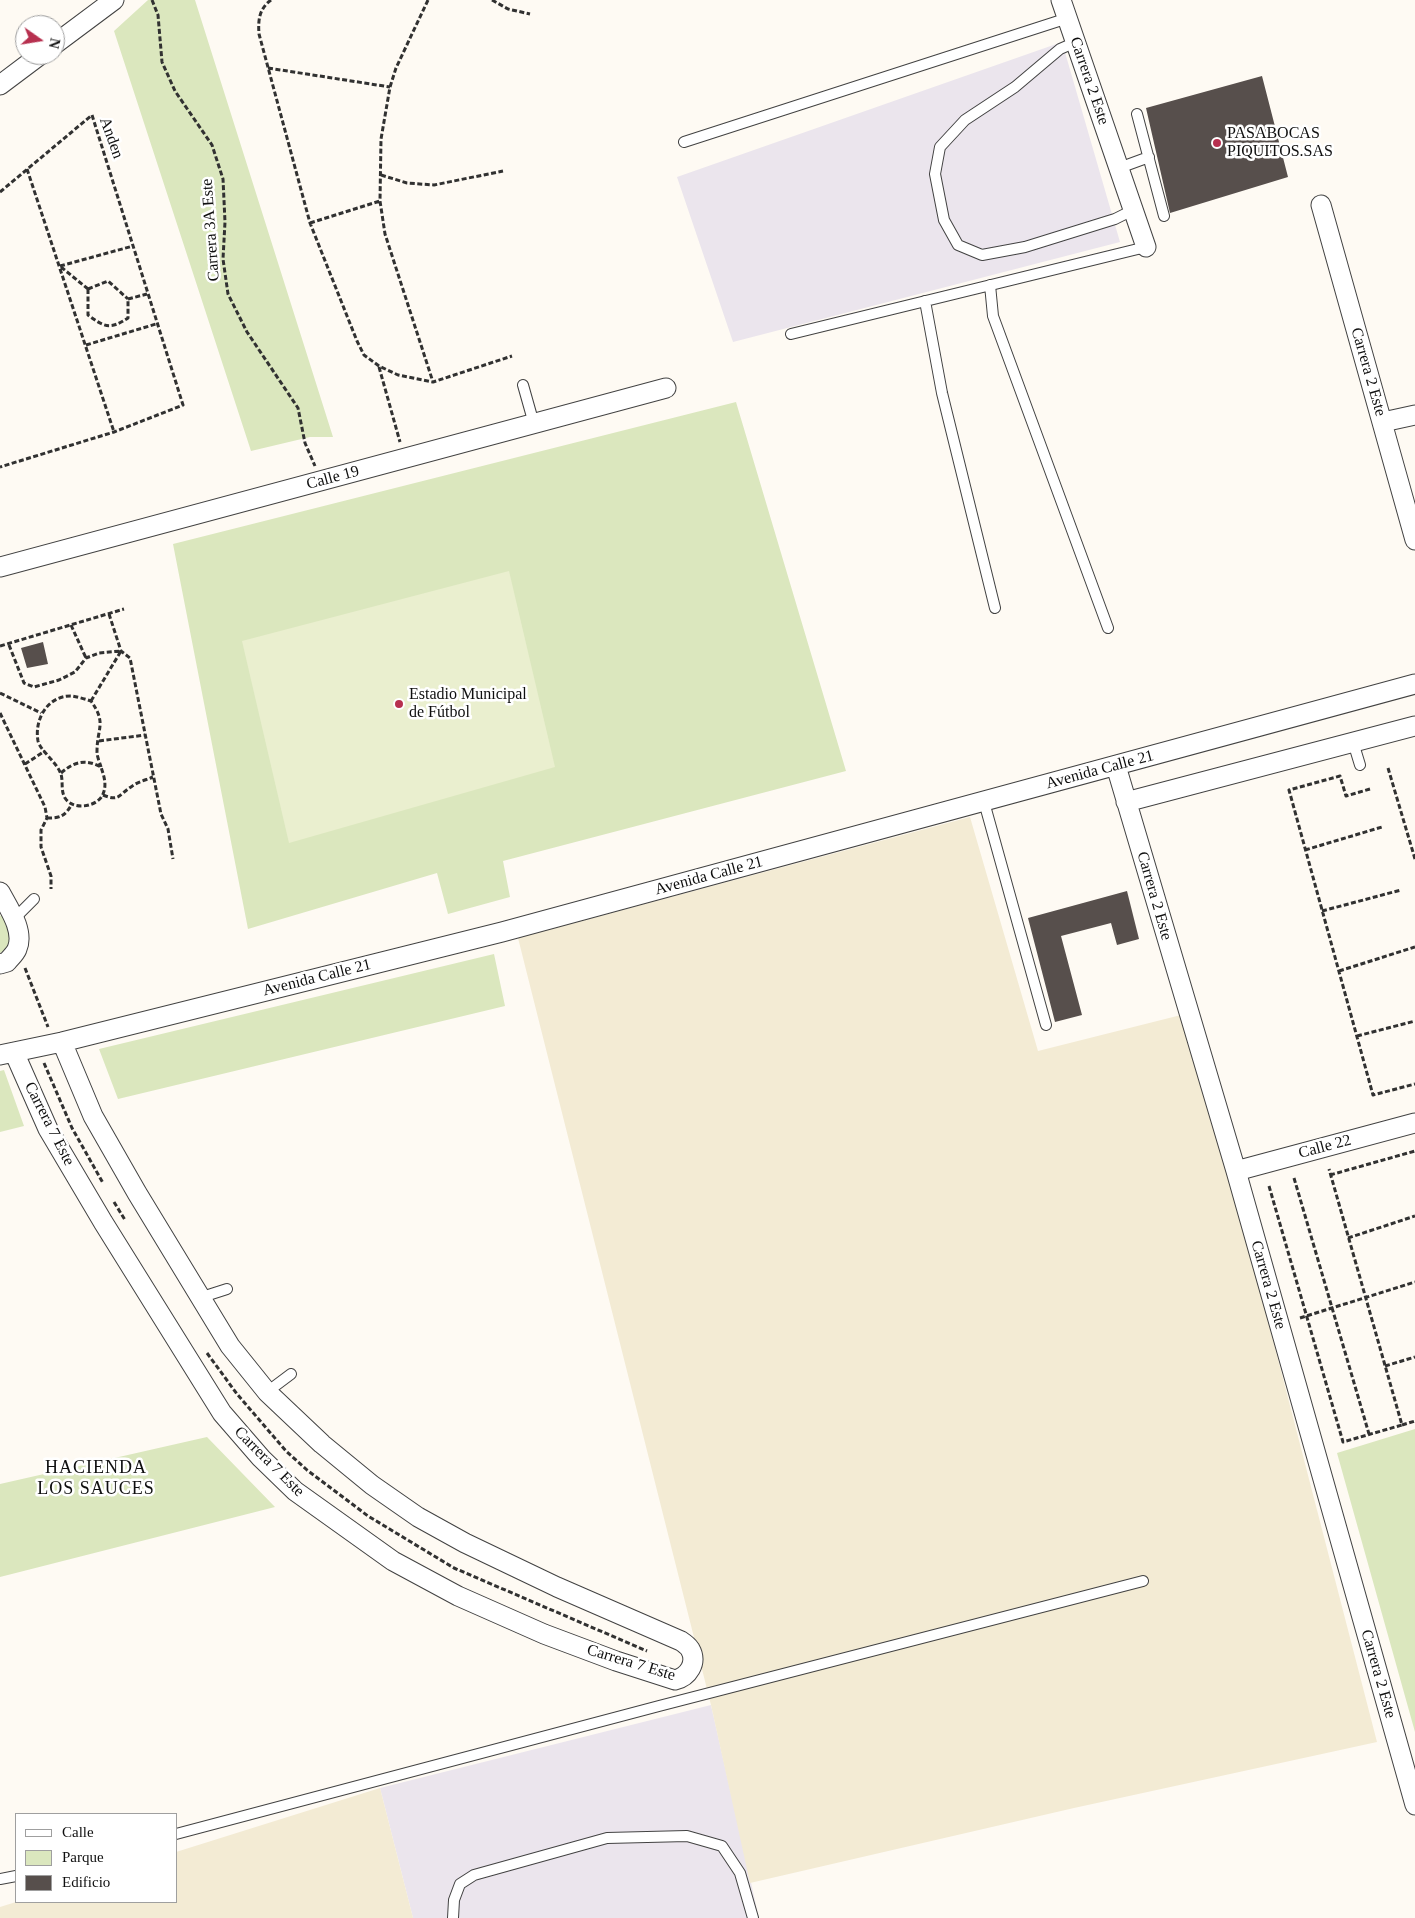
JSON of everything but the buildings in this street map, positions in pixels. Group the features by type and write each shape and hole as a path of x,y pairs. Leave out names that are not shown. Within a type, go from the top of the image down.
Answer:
{"street":[{"path":"65,37 114,0"},
{"name":"Carrera 2 Este","path":"1061,0 1146,247"},
{"path":"0,85 27,65"},
{"name":"Carrera 2 Este","path":"1321,205 1415,540"},
{"name":"Calle 19","path":"0,567 666,388"},
{"path":"1382,422 1415,415"},
{"name":"Avenida Calle 21","path":"7,1053 502,932 1415,684"},
{"path":"1126,802 1415,726"},
{"name":"Carrera 2 Este","path":"1116,766 1236,1171 1415,1805"},
{"path":"0,892 19,934 18,949 7,962 0,964"},
{"name":"Carrera 7 Este","path":"7,1053 48,1129 103,1222 222,1413 261,1458 295,1491 393,1561 458,1596 544,1634 616,1662 675,1680 683,1678 690,1672 692,1661 690,1650 681,1641 557,1587 465,1543 418,1517 372,1485 322,1444 267,1392 230,1346 199,1298 93,1116 58,1042"},
{"name":"Calle 22","path":"1236,1171 1415,1123"}],"lane":[{"path":"684,142 1068,18"},
{"path":"1076,42 1060,49 1015,87 965,120 940,147 935,174 944,220 958,246 982,255 1025,247 1115,219 1133,210"},
{"path":"1137,114 1164,216"},
{"path":"1119,168 1149,157"},
{"path":"791,334 1146,247"},
{"path":"990,285 993,316 1108,628"},
{"path":"925,301 942,392 995,608"},
{"path":"523,385 534,424"},
{"path":"1353,742 1360,765"},
{"path":"984,802 1046,1025"},
{"path":"14,920 34,899"},
{"path":"199,1298 227,1289"},
{"path":"267,1392 291,1374"},
{"path":"178,1833 1142,1581"},
{"path":"453,1918 454,1900 460,1884 474,1875 607,1838 687,1836 722,1846 740,1873 753,1918"},
{"path":"0,1879 15,1876"}],"path":[{"name":"Carrera 3A Este","path":"152,0 158,15 162,62 175,91 212,145 223,179 225,222 223,259 228,294 247,332 298,408 305,443 321,481"},
{"path":"271,0 266,4 258,19 259,34 310,224 364,355 378,366 398,375 433,382 512,356"},
{"path":"428,0 396,68 390,87 381,139 380,201 385,234 433,382"},
{"path":"492,0 508,9 530,14"},
{"path":"268,68 390,87"},
{"name":"Anden","path":"0,192 92,115 156,324 183,405 114,432 0,467"},
{"path":"27,169 114,432"},
{"path":"381,175 407,183 434,185 503,171"},
{"path":"310,224 380,201"},
{"path":"60,266 133,246"},
{"path":"60,266 88,289"},
{"path":"108,280 128,299 128,318 117,326 101,325 88,315 88,289 108,280"},
{"path":"128,299 147,294"},
{"path":"86,345 156,324"},
{"path":"378,366 405,458"},
{"path":"0,646 9,645 124,609"},
{"path":"109,614 121,651 130,658 153,777 161,814 168,829 173,860"},
{"path":"71,625 86,658"},
{"path":"9,645 24,683 34,687 59,680 75,672 86,658 99,653 121,651"},
{"path":"91,700 121,651"},
{"path":"0,693 41,714"},
{"path":"72,696 91,700 100,717 101,728 96,753 106,783 103,795 92,804 80,806 72,804 65,798 62,790 61,773 38,742 38,721 41,714 58,698 72,696"},
{"path":"0,712 45,807 47,818 41,830 41,846 51,876 51,889"},
{"path":"99,741 145,735"},
{"path":"24,764 45,751"},
{"path":"61,773 70,765 80,762 92,762 102,768"},
{"path":"1388,768 1415,859"},
{"path":"1370,789 1346,796 1340,776 1289,790 1373,1095 1415,1084"},
{"path":"103,795 112,799 120,797 136,784 153,777"},
{"path":"47,818 60,818 66,814 72,804"},
{"path":"1305,850 1382,828"},
{"path":"1322,911 1401,890"},
{"path":"1339,971 1415,947"},
{"path":"18,949 58,1042"},
{"path":"1357,1036 1415,1021"},
{"path":"1330,1175 1415,1151"},
{"path":"1328,1169 1402,1425"},
{"path":"1294,1178 1369,1434"},
{"path":"1269,1186 1343,1442 1415,1421"},
{"path":"1348,1238 1415,1216"},
{"path":"1300,1318 1415,1282"},
{"path":"1385,1366 1415,1357"}],"shaded area":[{"path":"1062,42 1120,242 733,342 677,177"},
{"path":"970,817 1038,1051 1185,1014 1227,1162 1377,1742 1074,1808 750,1883 711,1705 518,938"},
{"path":"711,1705 759,1918 413,1918 380,1788"},
{"path":"380,1788 413,1918 0,1918 0,1907 15,1902 178,1903 178,1851"}],"green space":[{"path":"148,0 195,0 333,437 310,437 251,451 114,31"},
{"path":"736,402 846,771 503,861 510,897 448,914 437,873 248,929 173,544"},
{"name":"Estadio Municipal de Fútbol","path":"509,571 555,767 289,843 242,641"},
{"path":"3,914 13,942 6,950 0,953 0,916"},
{"path":"494,954 505,1006 118,1099 99,1049"},
{"path":"4,1070 24,1126 0,1132 0,1071"},
{"path":"1415,1429 1415,1732 1337,1453"},
{"path":"207,1437 275,1507 0,1577 0,1484"}],"place":[{"name":"PASABOCAS PIQUITOS.SAS","path":"1217,143"},
{"name":"Estadio Municipal de Fútbol","path":"399,704"}],"district":[{"name":"HACIENDA LOS SAUCES","path":"96,1478"}]}
